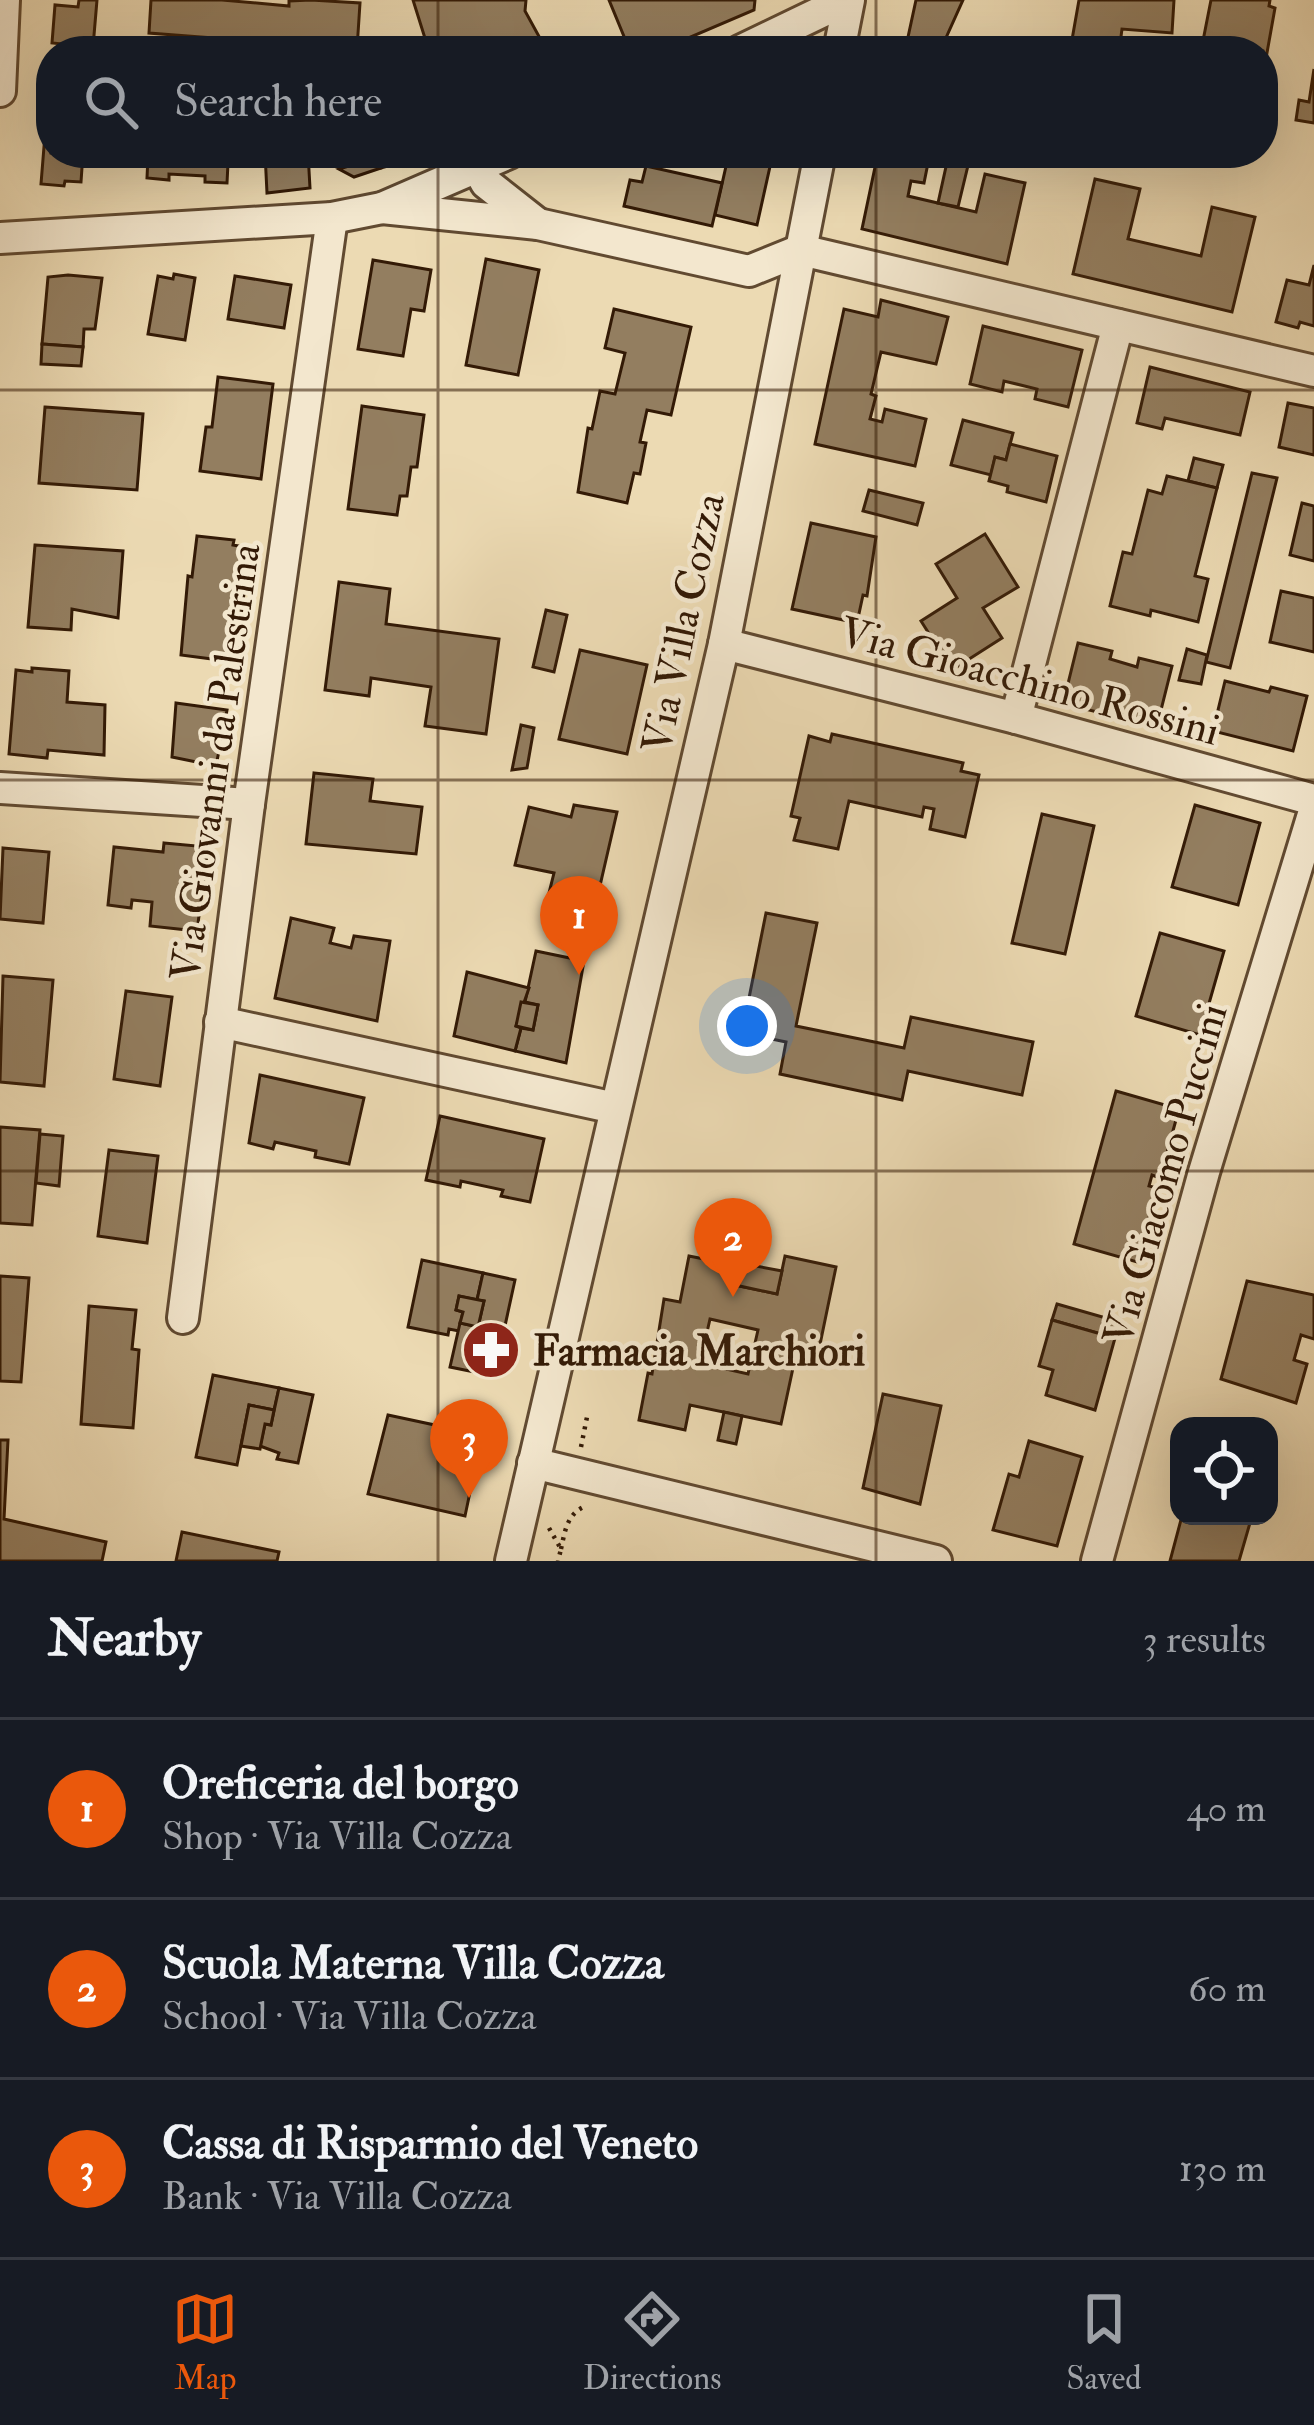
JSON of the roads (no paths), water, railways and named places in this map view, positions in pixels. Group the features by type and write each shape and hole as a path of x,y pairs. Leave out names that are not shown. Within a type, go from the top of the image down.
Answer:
{"street":[{"path":"0,91 4,0"},
{"path":"772,36 848,0"},
{"path":"842,36 848,0"},
{"path":"0,238 332,218 382,208 475,168"},
{"path":"478,168 486,182 538,224"},
{"name":"Via Villa Cozza","path":"511,1561 724,644 817,168"},
{"path":"382,208 538,224 749,271 801,250 1314,371"},
{"name":"Via Giovanni da Palestrina","path":"183,1318 248,804 332,218"},
{"path":"1016,718 1118,325"},
{"name":"Via Gioacchino Rossini","path":"724,644 1314,800"},
{"path":"0,788 248,804"},
{"name":"Via Giacomo Puccini","path":"1097,1561 1204,1172 1314,811"},
{"path":"220,1022 615,1108"},
{"path":"533,1462 937,1561"}],"place":[{"name":"Oreficeria del borgo","path":"579,975"},
{"name":"Scuola Materna Villa Cozza","path":"733,1297"},
{"name":"Farmacia Marchiori","path":"491,1350"},
{"name":"Cassa di Risparmio del Veneto","path":"469,1498"}]}
